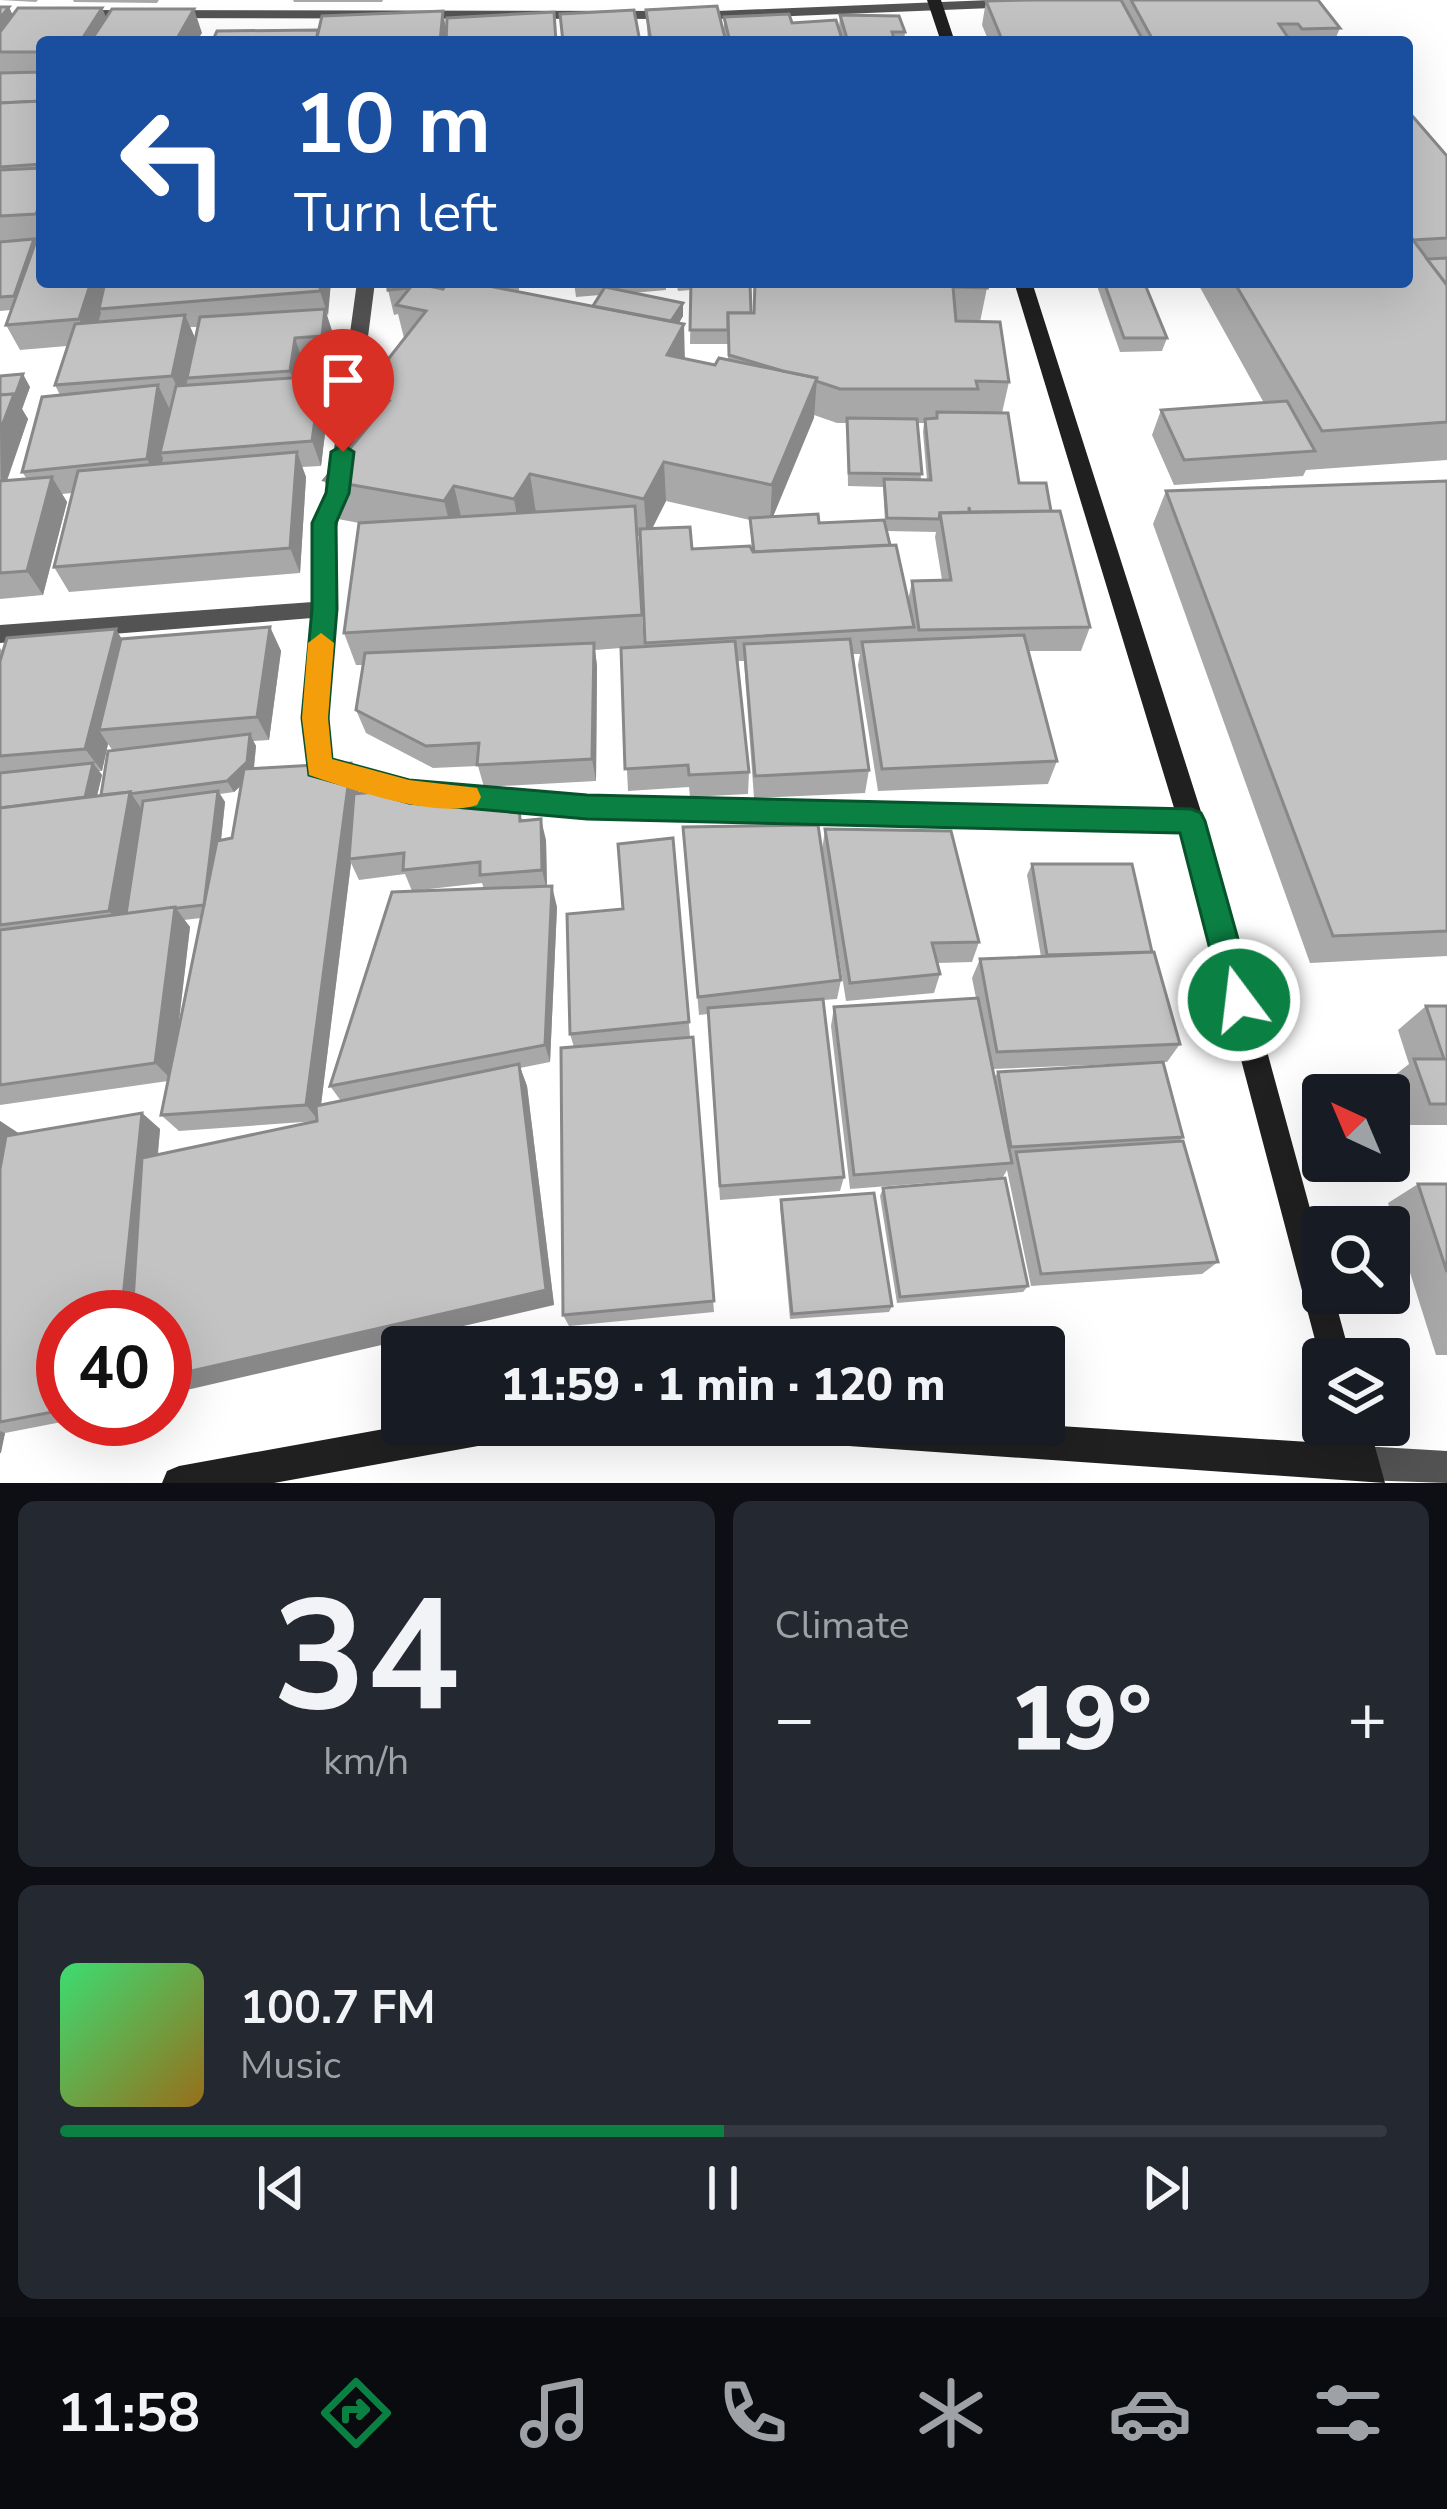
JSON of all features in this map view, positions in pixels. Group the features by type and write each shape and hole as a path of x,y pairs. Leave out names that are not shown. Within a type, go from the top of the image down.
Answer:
{"street":[{"path":"936,3 946,36"},
{"path":"48,14 717,15 1025,3"},
{"path":"365,288 338,493 324,523 324,609 315,718 319,767 409,791 587,807 1191,821"},
{"path":"1025,288 1191,821 1329,1338"},
{"path":"0,634 324,609"},
{"path":"179,1483 384,1446"},
{"path":"1042,1446 1365,1473 1447,1468"}],"building":[{"path":"1121,0 1141,36 1001,36 986,1"},
{"path":"1131,0 1318,0 1340,28 1279,24 1287,36 1151,36"},
{"path":"717,6 724,36 650,36 646,10"},
{"path":"18,8 102,8 84,36 36,36 36,52 0,52 0,32"},
{"path":"112,9 194,9 178,36 94,36"},
{"path":"634,10 639,36 562,36 560,14"},
{"path":"443,11 441,36 317,36 322,16"},
{"path":"554,12 556,36 446,36 447,18"},
{"path":"789,14 792,23 836,20 841,36 729,36 724,17"},
{"path":"840,15 899,16 905,32 892,32 893,36 846,36"},
{"path":"318,30 317,36 215,36 217,31"},
{"path":"36,72 36,101 0,103 0,73"},
{"path":"36,101 36,164 0,167 0,103"},
{"path":"1413,117 1447,156 1447,238 1413,240"},
{"path":"36,168 36,214 0,216 0,170"},
{"path":"34,239 14,296 0,297 0,242"},
{"path":"1413,240 1447,285 1447,422 1322,431 1238,288 1413,288"},
{"path":"36,241 36,288 89,288 79,319 6,325"},
{"path":"1447,258 1447,285 1427,259"},
{"path":"104,288 320,288 320,291 99,309"},
{"path":"410,288 499,288 684,324 667,355 715,365 719,358 817,378 772,485 664,462 644,499 530,474 514,499 454,486 444,501 324,480 389,401 360,395 426,311 396,305"},
{"path":"604,288 683,303 671,321 593,306"},
{"path":"691,288 750,288 751,313 728,313 728,330 690,330"},
{"path":"755,288 953,288 956,321 1000,322 1009,382 976,381 978,389 840,389 817,378 729,355 728,313 754,313"},
{"path":"1106,288 1146,288 1167,338 1124,338"},
{"path":"325,309 322,336 295,338 290,371 187,378 200,317"},
{"path":"185,315 172,376 55,385 75,324"},
{"path":"23,374 15,396 0,395 0,376"},
{"path":"321,376 312,441 160,453 176,386"},
{"path":"158,385 147,459 22,472 42,397"},
{"path":"14,394 0,431 0,395"},
{"path":"1287,401 1315,451 1184,460 1161,410"},
{"path":"937,412 1008,413 1019,483 1046,483 1051,511 970,512 969,507 969,512 940,513 939,519 887,518 884,479 931,480 925,419 937,418"},
{"path":"847,418 917,419 922,474 849,473"},
{"path":"297,452 290,548 54,567 78,471"},
{"path":"52,477 27,571 0,573 0,481"},
{"path":"1447,481 1447,931 1333,936 1166,491"},
{"path":"635,506 642,615 344,633 359,523"},
{"path":"1060,511 1090,627 919,630 912,581 951,580 940,513"},
{"path":"818,514 819,523 884,520 890,545 754,552 750,518"},
{"path":"690,527 692,549 750,546 753,552 896,545 914,627 645,643 640,529"},
{"path":"270,627 257,717 99,730 121,639"},
{"path":"116,629 85,749 0,756 0,661 7,638"},
{"path":"1024,635 1057,761 882,769 862,642"},
{"path":"850,639 869,770 755,776 744,644"},
{"path":"735,641 749,772 689,775 688,765 625,769 621,648"},
{"path":"594,643 592,759 477,765 479,743 426,746 356,710 365,653"},
{"path":"250,734 247,762 227,781 101,795 108,751"},
{"path":"93,763 85,797 0,808 0,773"},
{"path":"351,763 306,1105 161,1115 217,841 232,838 244,769"},
{"path":"450,784 450,795 490,792 490,802 519,800 520,821 541,819 542,870 480,875 480,862 403,870 404,853 349,859 354,794"},
{"path":"218,791 204,905 126,914 143,801"},
{"path":"130,792 109,911 0,925 0,808"},
{"path":"818,825 841,980 698,997 683,827"},
{"path":"825,829 951,831 979,942 932,943 940,974 850,983"},
{"path":"673,838 689,1022 570,1034 567,914 623,909 618,844"},
{"path":"1032,864 1132,864 1152,952 1047,955"},
{"path":"552,886 545,1045 330,1086 392,892"},
{"path":"175,907 155,1063 0,1085 0,930"},
{"path":"1154,952 1180,1044 997,1052 980,959"},
{"path":"978,998 1012,1163 854,1175 834,1007"},
{"path":"823,999 844,1177 720,1186 708,1008"},
{"path":"1426,1006 1447,1006 1447,1104 1430,1104 1414,1059 1444,1059"},
{"path":"693,1037 714,1301 563,1315 561,1048"},
{"path":"1163,1062 1183,1137 1011,1147 998,1072"},
{"path":"519,1064 546,1290 192,1371 192,1290 134,1290 142,1158 317,1121 316,1106"},
{"path":"142,1113 124,1290 36,1290 36,1415 0,1422 0,1169 6,1136"},
{"path":"1183,1141 1218,1262 1041,1274 1016,1152"},
{"path":"1005,1178 1028,1286 900,1297 883,1188"},
{"path":"1418,1184 1447,1184 1447,1272"},
{"path":"874,1193 892,1306 792,1314 781,1200"}],"slow traffic":[{"path":"321,643 315,718 319,767 409,791 467,797"}],"route":[{"path":"343,452 338,493 324,523 324,609 315,718 319,767 409,791 587,807 1191,821 1239,1000"}]}
